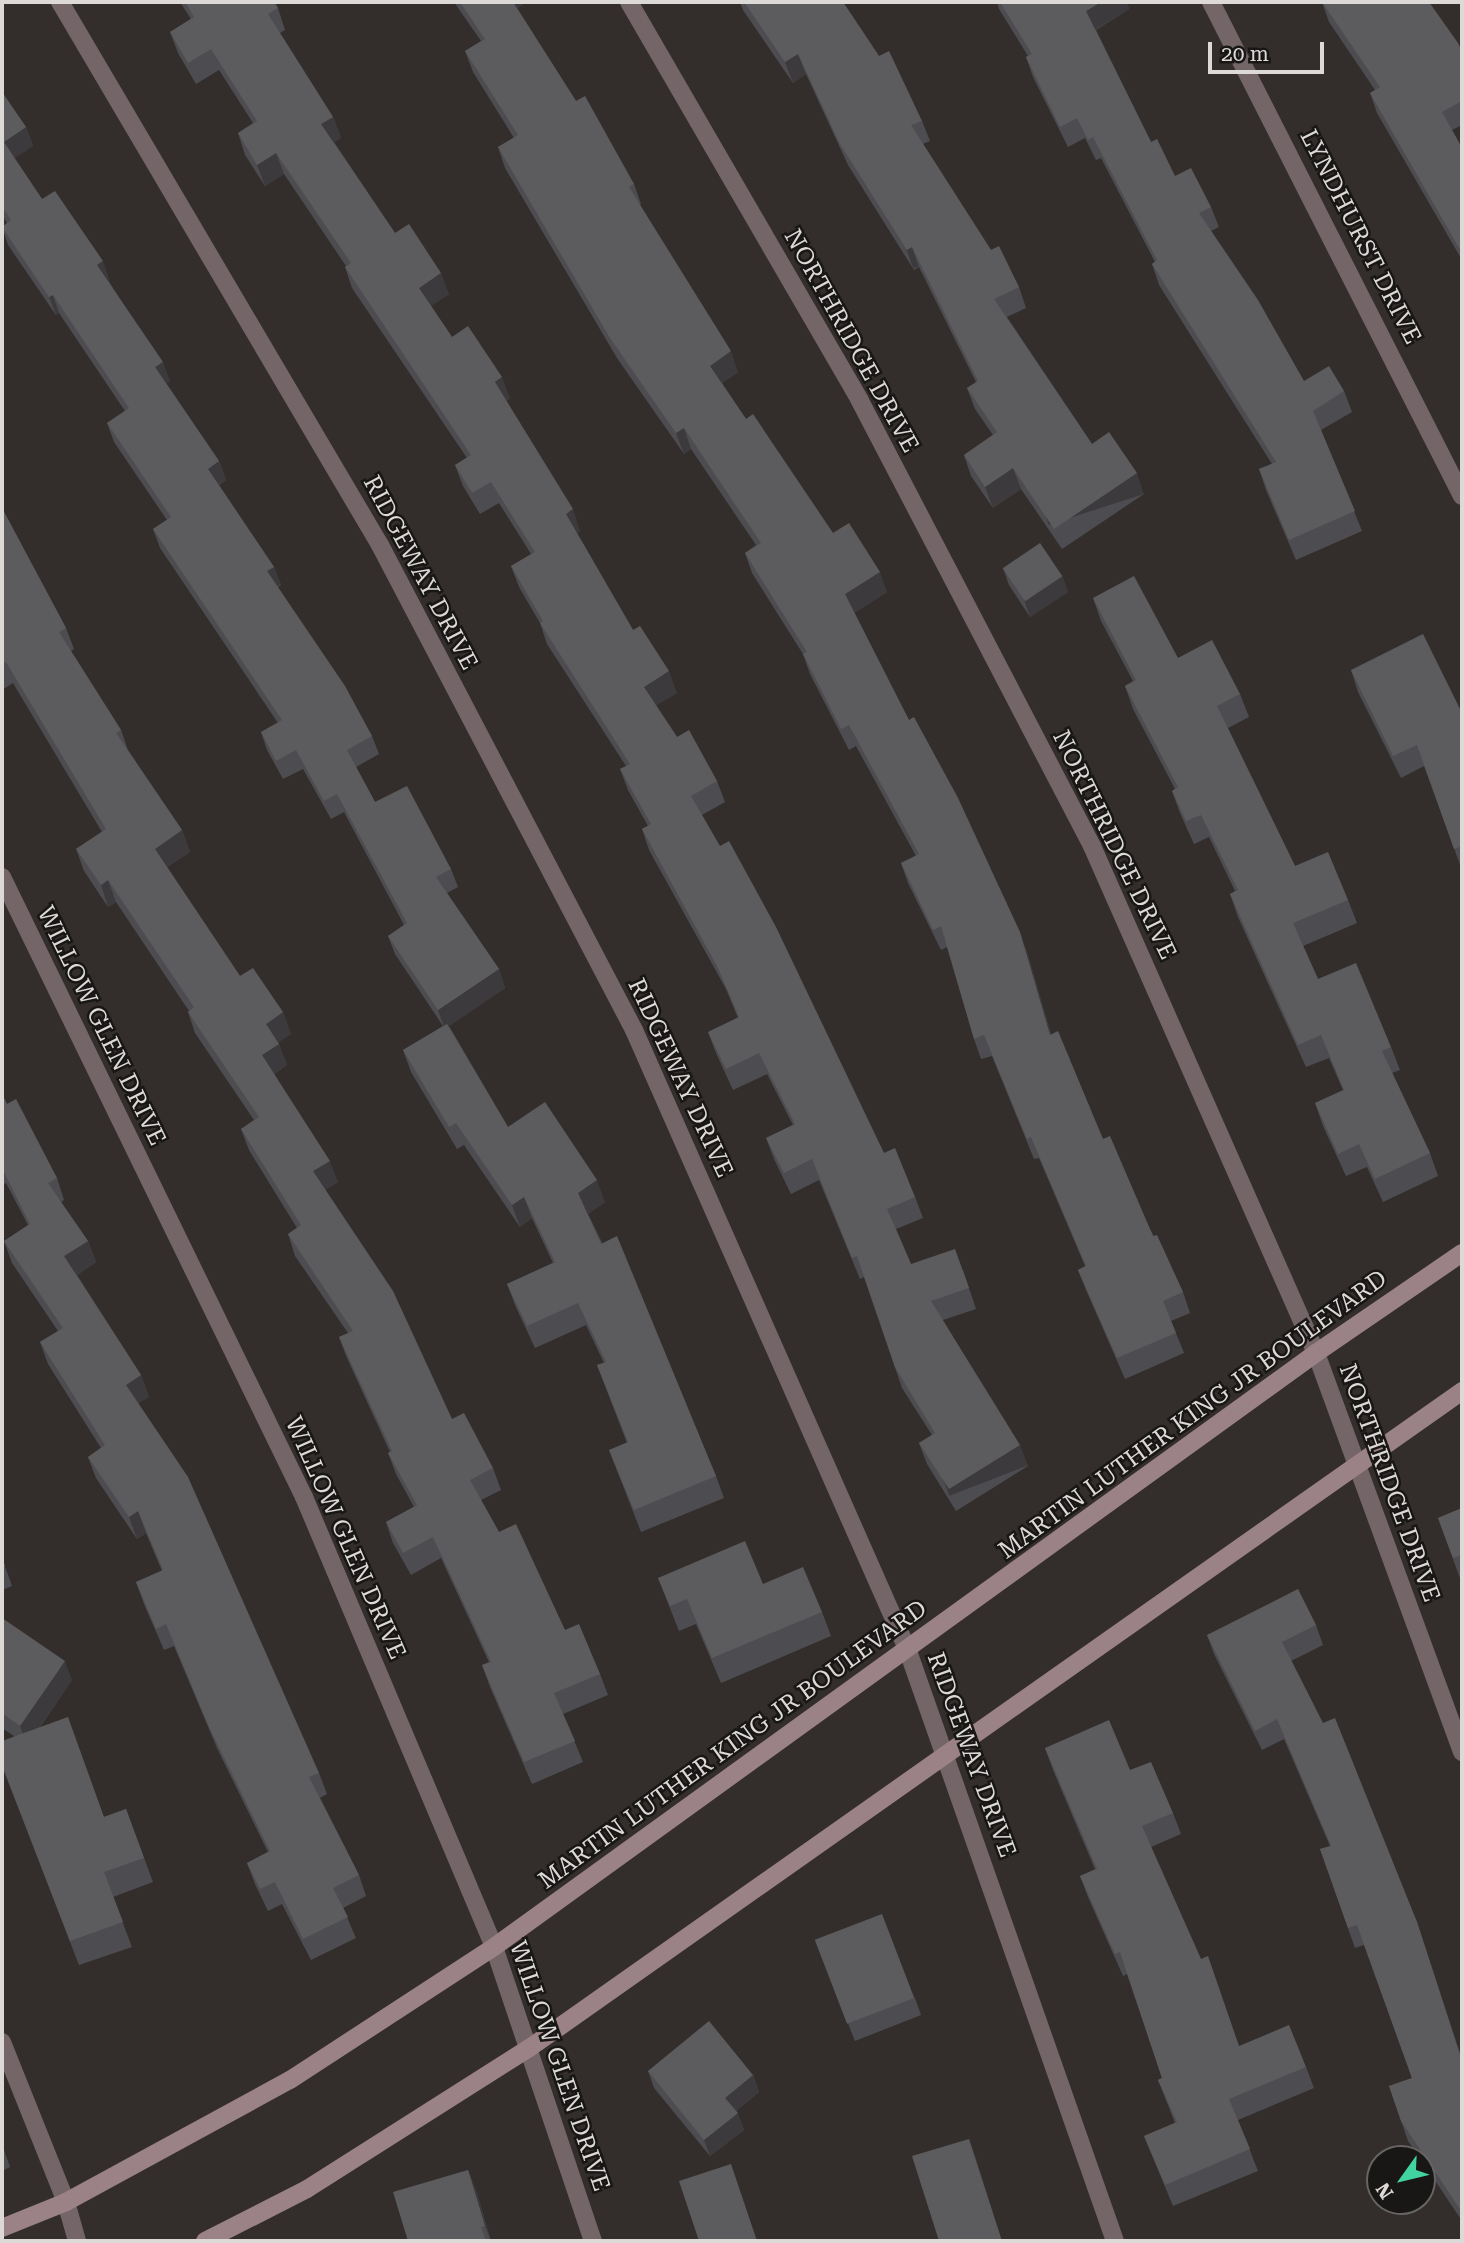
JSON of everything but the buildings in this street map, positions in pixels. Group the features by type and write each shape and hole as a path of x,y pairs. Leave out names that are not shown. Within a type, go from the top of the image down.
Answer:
{"main road":[{"name":"MARTIN LUTHER KING JR BOULEVARD","path":"2,2228 66,2202 290,2080 494,1947 908,1651 1316,1353 1462,1253"},
{"path":"205,2241 307,2189 528,2049 946,1758 1462,1391"}],"street":[{"name":"RIDGEWAY DRIVE","path":"60,2 380,545 634,1030 908,1651 1115,2241"},
{"name":"NORTHRIDGE DRIVE","path":"629,2 859,399 1093,846 1316,1353 1462,1752"},
{"name":"LYNDHURST DRIVE","path":"1211,2 1462,496"},
{"name":"WILLOW GLEN DRIVE","path":"2,877 304,1497 494,1947 593,2241"},
{"path":"2,2042 66,2202 77,2241"}]}
